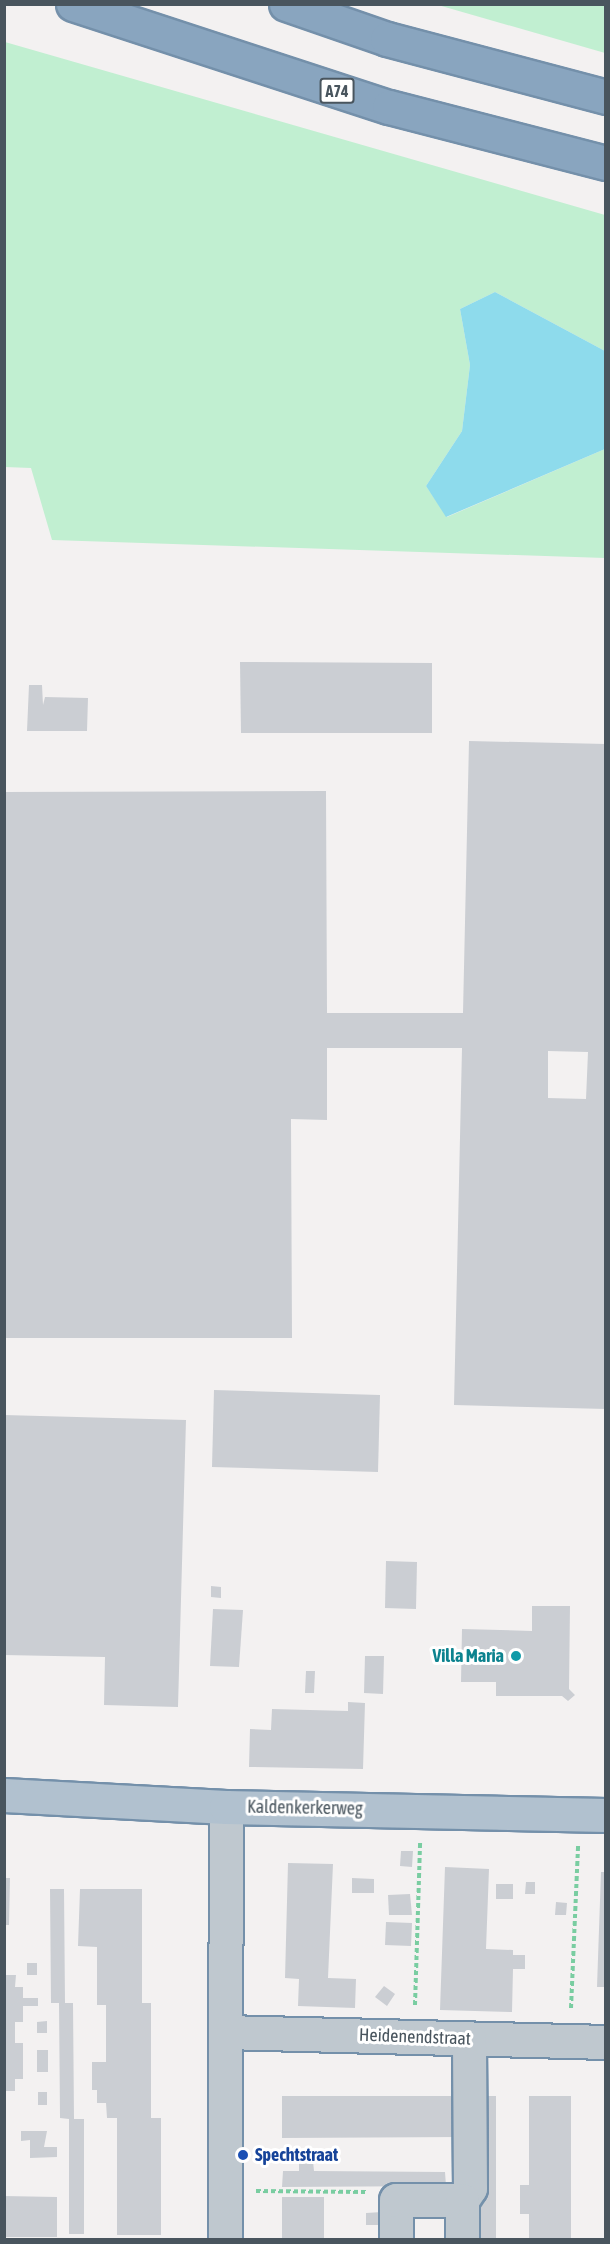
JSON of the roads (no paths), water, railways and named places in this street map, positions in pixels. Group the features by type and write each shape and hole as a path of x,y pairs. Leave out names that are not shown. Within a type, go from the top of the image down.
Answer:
{"highway":[{"name":"A74","path":"73,4 389,107 606,163"},
{"path":"286,4 387,39 606,97"}],"main road":[{"name":"Kaldenkerkerweg","path":"4,1795 226,1807 592,1815"}],"street":[{"path":"225,2240 226,1807"},
{"name":"Heidenendstraat","path":"225,2032 606,2042"},
{"path":"462,2240 462,2200 471,2188 469,2038"},
{"path":"396,2240 396,2200 462,2200"}],"water":[{"path":"495,292 605,351 605,449 446,517 426,486 462,431 470,365 460,309"}],"place":[{"name":"Villa Maria","path":"516,1656"},
{"name":"Spechtstraat","path":"243,2155"}]}
